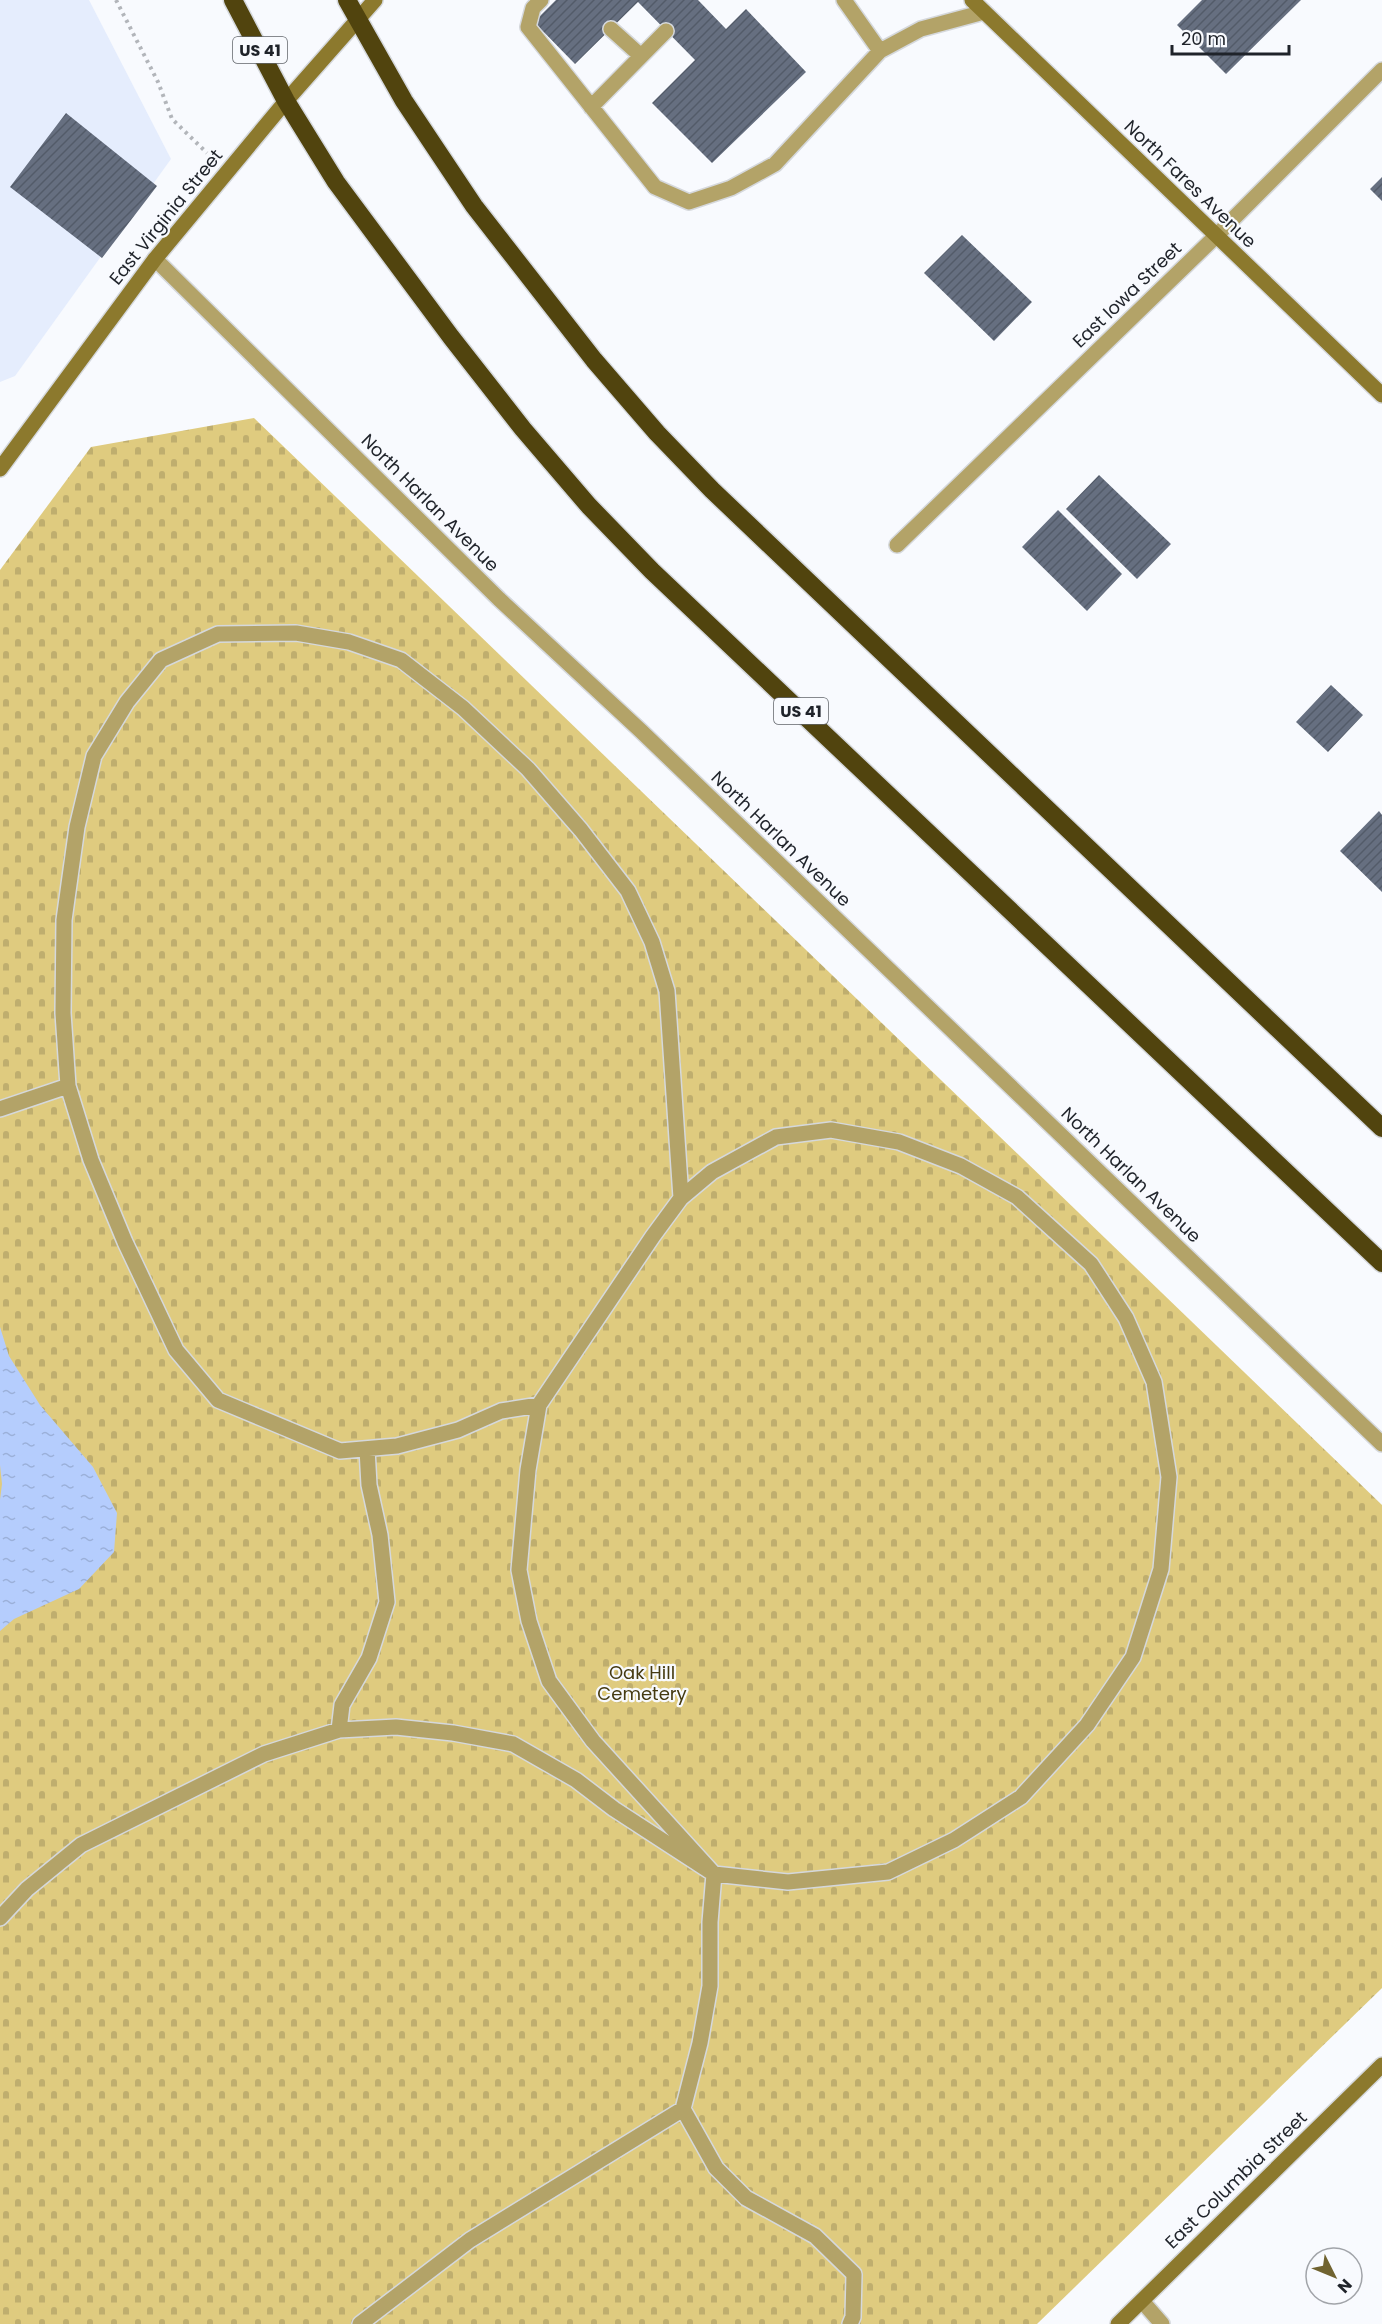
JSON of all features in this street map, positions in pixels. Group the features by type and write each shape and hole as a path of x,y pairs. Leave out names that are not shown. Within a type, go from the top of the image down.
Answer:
{"highway":[{"name":"US 41","path":"233,0 286,100 336,182 451,337 589,506 652,571 1382,1263"},
{"path":"347,0 404,101 474,206 594,360 657,433 721,498 1382,1128"}],"street":[{"name":"East Virginia Street","path":"0,469 155,259 286,100 375,0"},
{"path":"541,0 533,8 528,27 655,187 689,202 731,188 775,164 880,51 921,28 984,12"},
{"path":"844,0 880,51"},
{"name":"North Fares Avenue","path":"972,0 1215,237 1382,395"},
{"path":"611,29 641,56"},
{"path":"591,107 666,31"},
{"name":"East Iowa Street","path":"897,545 1215,237 1382,70"},
{"name":"North Harlan Avenue","path":"155,259 499,599 649,739 1382,1444"},
{"path":"539,1405 501,1411 458,1430 397,1446 340,1451 218,1400 176,1350 125,1242 91,1160 68,1086 63,1013 64,920 77,827 94,756 127,702 161,660 218,634 296,633 349,642 401,660 463,708 528,769 581,830 628,891 652,942 667,991 681,1198"},
{"path":"0,1109 68,1086"},
{"path":"0,1918 27,1889 81,1845 264,1754 339,1730 396,1727 453,1733 513,1744 576,1780 614,1809 714,1874 788,1882 888,1872 954,1839 1021,1797 1087,1725 1133,1657 1161,1569 1169,1477 1154,1382 1126,1318 1091,1264 1017,1197 961,1166 899,1142 831,1130 776,1137 712,1172 681,1198 539,1405 528,1470 519,1570 529,1621 549,1681 593,1741 714,1874 710,1922 710,1986 700,2043 683,2109 716,2168 746,2198 815,2236 854,2274 853,2317 850,2324"},
{"path":"339,1730 342,1705 369,1658 387,1602 380,1535 369,1485 367,1449"},
{"name":"East Columbia Street","path":"1118,2324 1382,2065"},
{"path":"360,2324 470,2240 683,2109"},
{"path":"1142,2301 1162,2324"}],"path":[{"path":"116,0 158,82 172,119 227,172"}],"shaded area":[{"path":"0,0 89,0 171,159 15,376 0,382"}],"green space":[{"name":"Oak Hill Cemetery","path":"254,418 1382,1505 1382,1988 1037,2324 0,2324 0,570 91,447"}],"water":[{"path":"0,1327 9,1356 40,1405 93,1467 117,1513 114,1552 79,1589 14,1619 0,1631 2,1484"}],"building":[{"path":"556,0 698,0 726,29 746,9 806,72 712,163 652,103 695,60 638,2 575,64 534,22"},
{"path":"1202,0 1301,0 1226,74 1177,25"},
{"path":"66,113 157,186 102,258 10,187"},
{"path":"1382,177 1382,201 1370,189"},
{"path":"962,235 1032,302 994,341 924,273"},
{"path":"1099,475 1171,544 1137,579 1066,509"},
{"path":"1058,510 1122,574 1087,611 1022,547"},
{"path":"1331,685 1363,715 1328,752 1296,722"},
{"path":"1379,811 1382,815 1382,892 1340,851"}]}
